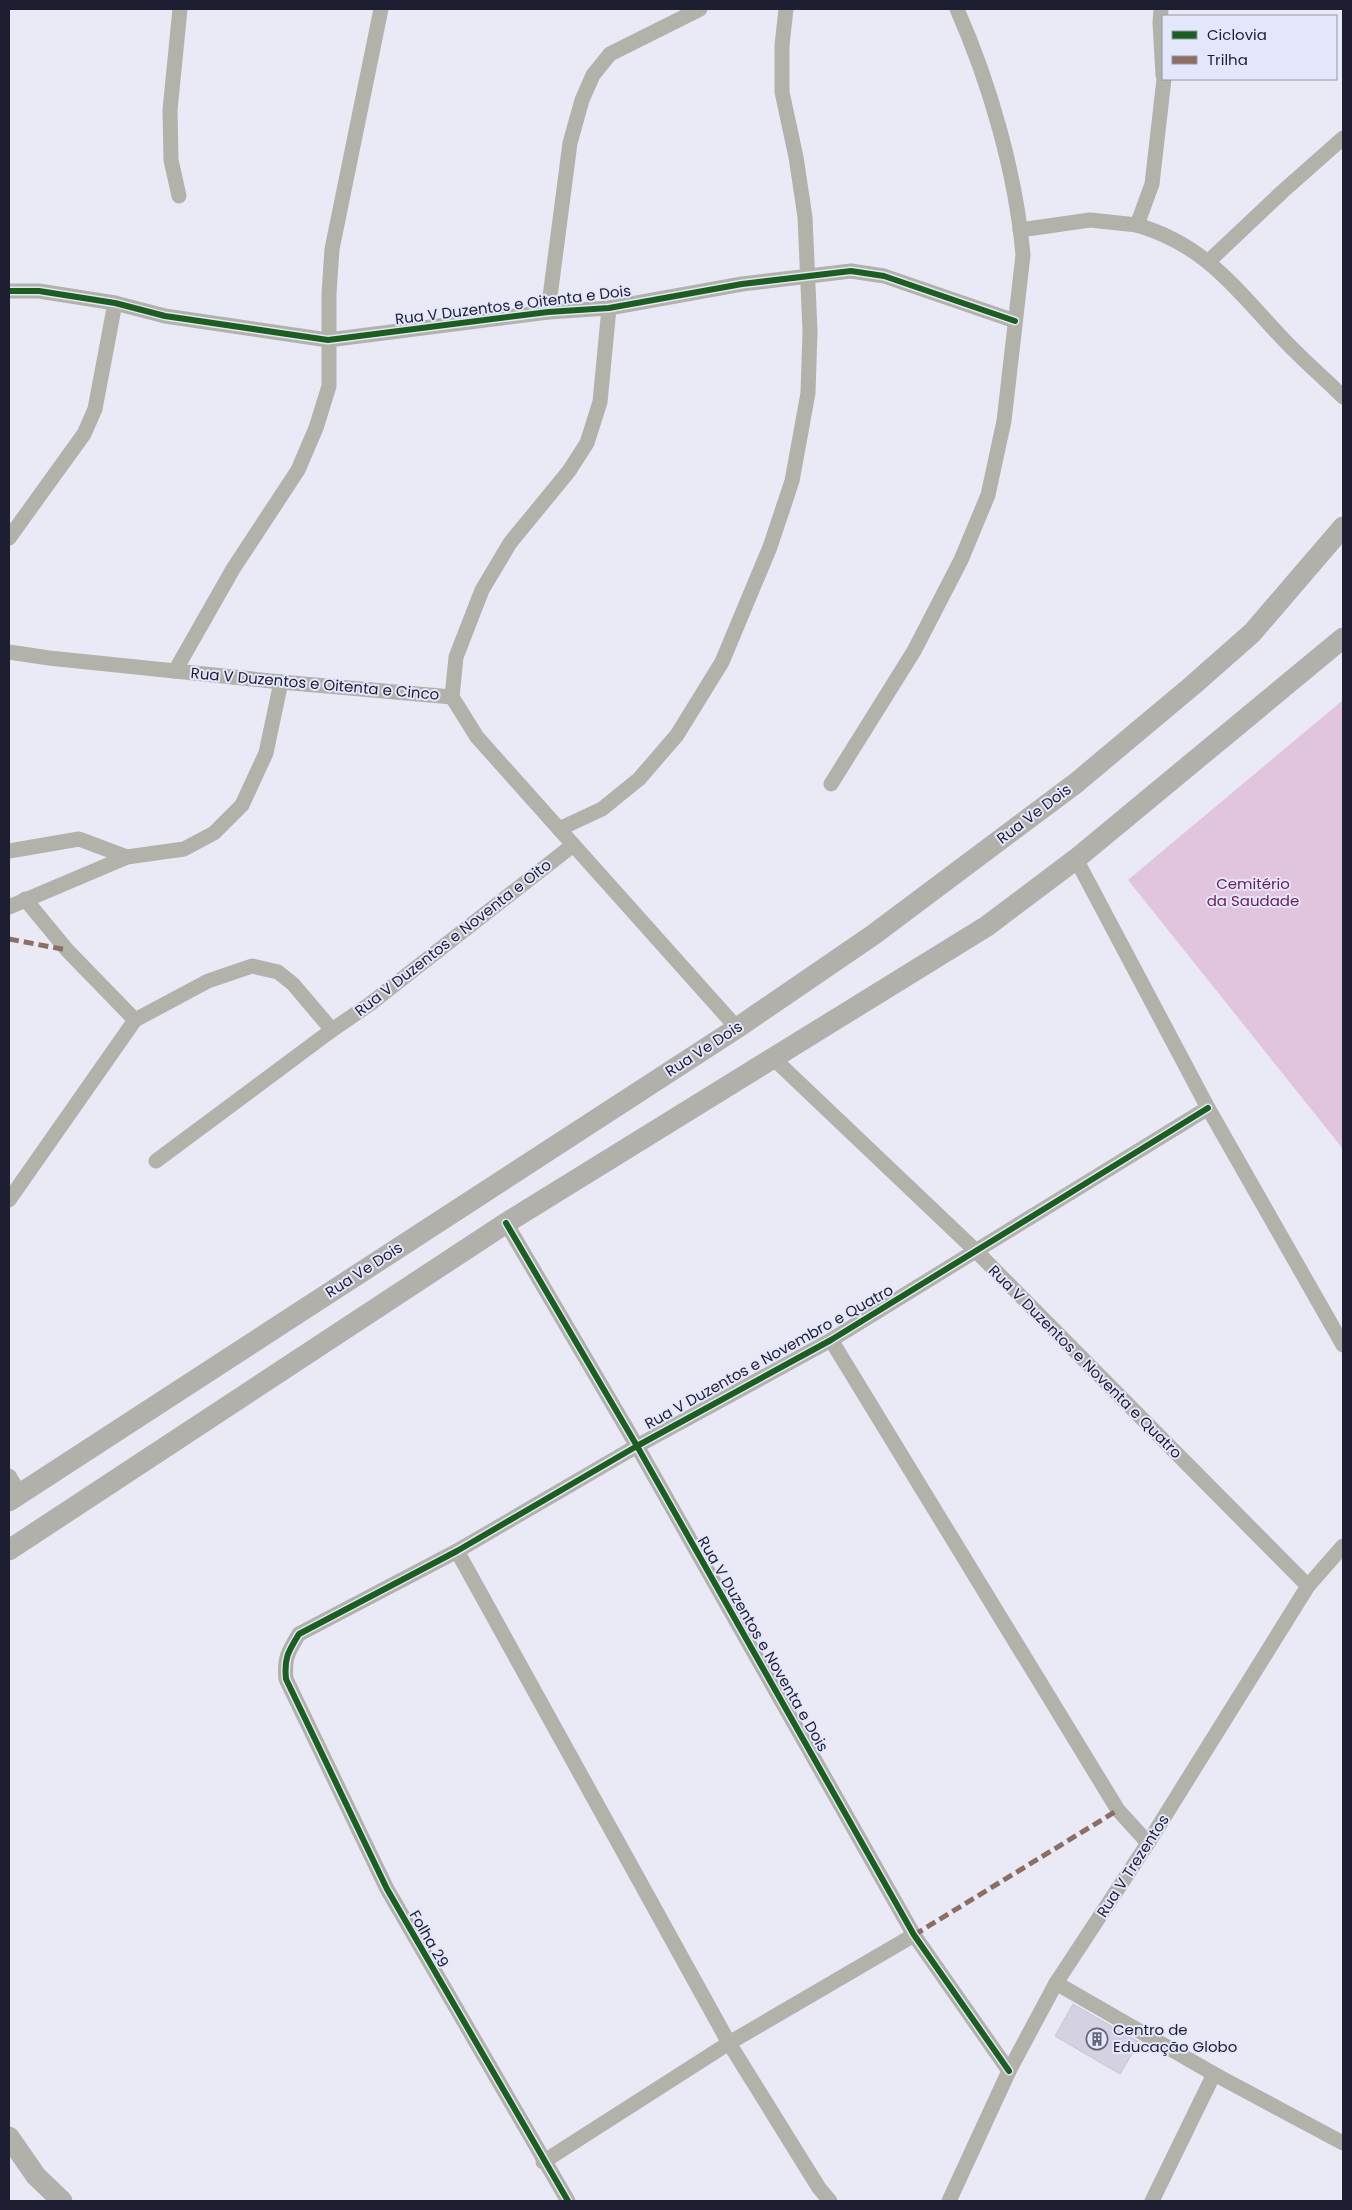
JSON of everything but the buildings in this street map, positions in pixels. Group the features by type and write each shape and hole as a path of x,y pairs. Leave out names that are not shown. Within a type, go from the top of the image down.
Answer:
{"main road":[{"name":"Rua Ve Dois","path":"15,1498 737,1028 873,935 1076,783 1252,634 1343,527"},
{"path":"9,1550 506,1222 987,926 1076,860 1343,638"},
{"path":"9,2138 36,2176 62,2201"}],"street":[{"path":"179,196 171,160 170,110 180,9"},
{"path":"175,671 233,569 298,470 316,428 329,386 328,340 332,249 381,9"},
{"path":"548,312 570,143 582,100 593,75 610,54 700,9"},
{"path":"559,829 602,809 639,779 677,736 722,662 770,548 792,481 808,393 810,331 806,217 782,92 782,45 786,9"},
{"path":"831,784 914,651 961,560 988,496 1004,421 1023,255 1015,192 975,49 957,9"},
{"path":"1161,9 1162,58"},
{"path":"1137,225 1152,184 1164,80"},
{"path":"1209,262 1282,192 1343,138"},
{"path":"1020,230 1090,220 1137,225 1162,232 1209,262 1286,342 1343,397"},
{"name":"Rua V Duzentos e Oitenta e Dois","path":"9,291 40,291 114,303 165,316 328,340 548,312 609,308 742,284 851,271 884,276 1015,321"},
{"path":"9,538 84,434 95,408 114,303"},
{"path":"452,696 456,657 482,590 510,543 569,471 587,443 600,402 609,308"},
{"name":"Rua V Duzentos e Oitenta e Cinco","path":"9,652 49,658 281,682 452,696 476,737 737,1028"},
{"path":"9,907 127,857 184,849 214,833 242,805 266,753 281,682"},
{"path":"9,851 79,839 127,857"},
{"name":"Rua V Duzentos e Noventa e Oito","path":"156,1161 332,1030 370,1004 573,845"},
{"path":"1076,860 1208,1108 1343,1345"},
{"path":"25,899 66,950 135,1020"},
{"path":"9,1200 135,1020 208,981 252,966 278,972 293,984 332,1030"},
{"name":"Rua V Duzentos e Noventa e Quatro","path":"773,1058 976,1251 1308,1586"},
{"name":"Rua V Duzentos e Novembro e Quatro","path":"286,1679 285,1662 288,1650 298,1634 457,1551 637,1446 831,1340 1208,1108"},
{"name":"Rua V Duzentos e Noventa e Dois","path":"506,1222 637,1446 914,1935 1009,2071"},
{"path":"831,1340 1118,1810 1148,1843"},
{"path":"9,1476 15,1498"},
{"name":"Rua V Trezentos","path":"949,2201 1009,2071 1056,1983 1148,1843 1308,1586 1343,1546"},
{"path":"457,1551 729,2043 819,2188 830,2201"},
{"name":"Folha 29","path":"286,1679 387,1890 543,2162 568,2201"},
{"path":"543,2162 729,2043 914,1935"},
{"path":"1056,1983 1214,2074 1343,2143"},
{"path":"1152,2201 1214,2074"}],"green space":[{"name":"Cemitério da Saudade","path":"1343,700 1343,1149 1128,880"}],"marked path":[{"path":"9,939 67,950"},
{"path":"914,1935 1118,1810"}],"cycle path":[{"path":"9,291 39,291 115,303 165,316 328,340 548,312 609,308 742,284 851,271 884,276 1015,321"},
{"path":"568,2201 387,1889 286,1679 286,1660 295,1640 299,1634 457,1551 637,1446 831,1340 1208,1108"},
{"path":"506,1223 637,1446 914,1935 1009,2071"}],"place":[{"name":"Centro de Educação Globo","path":"1097,2039"}]}
